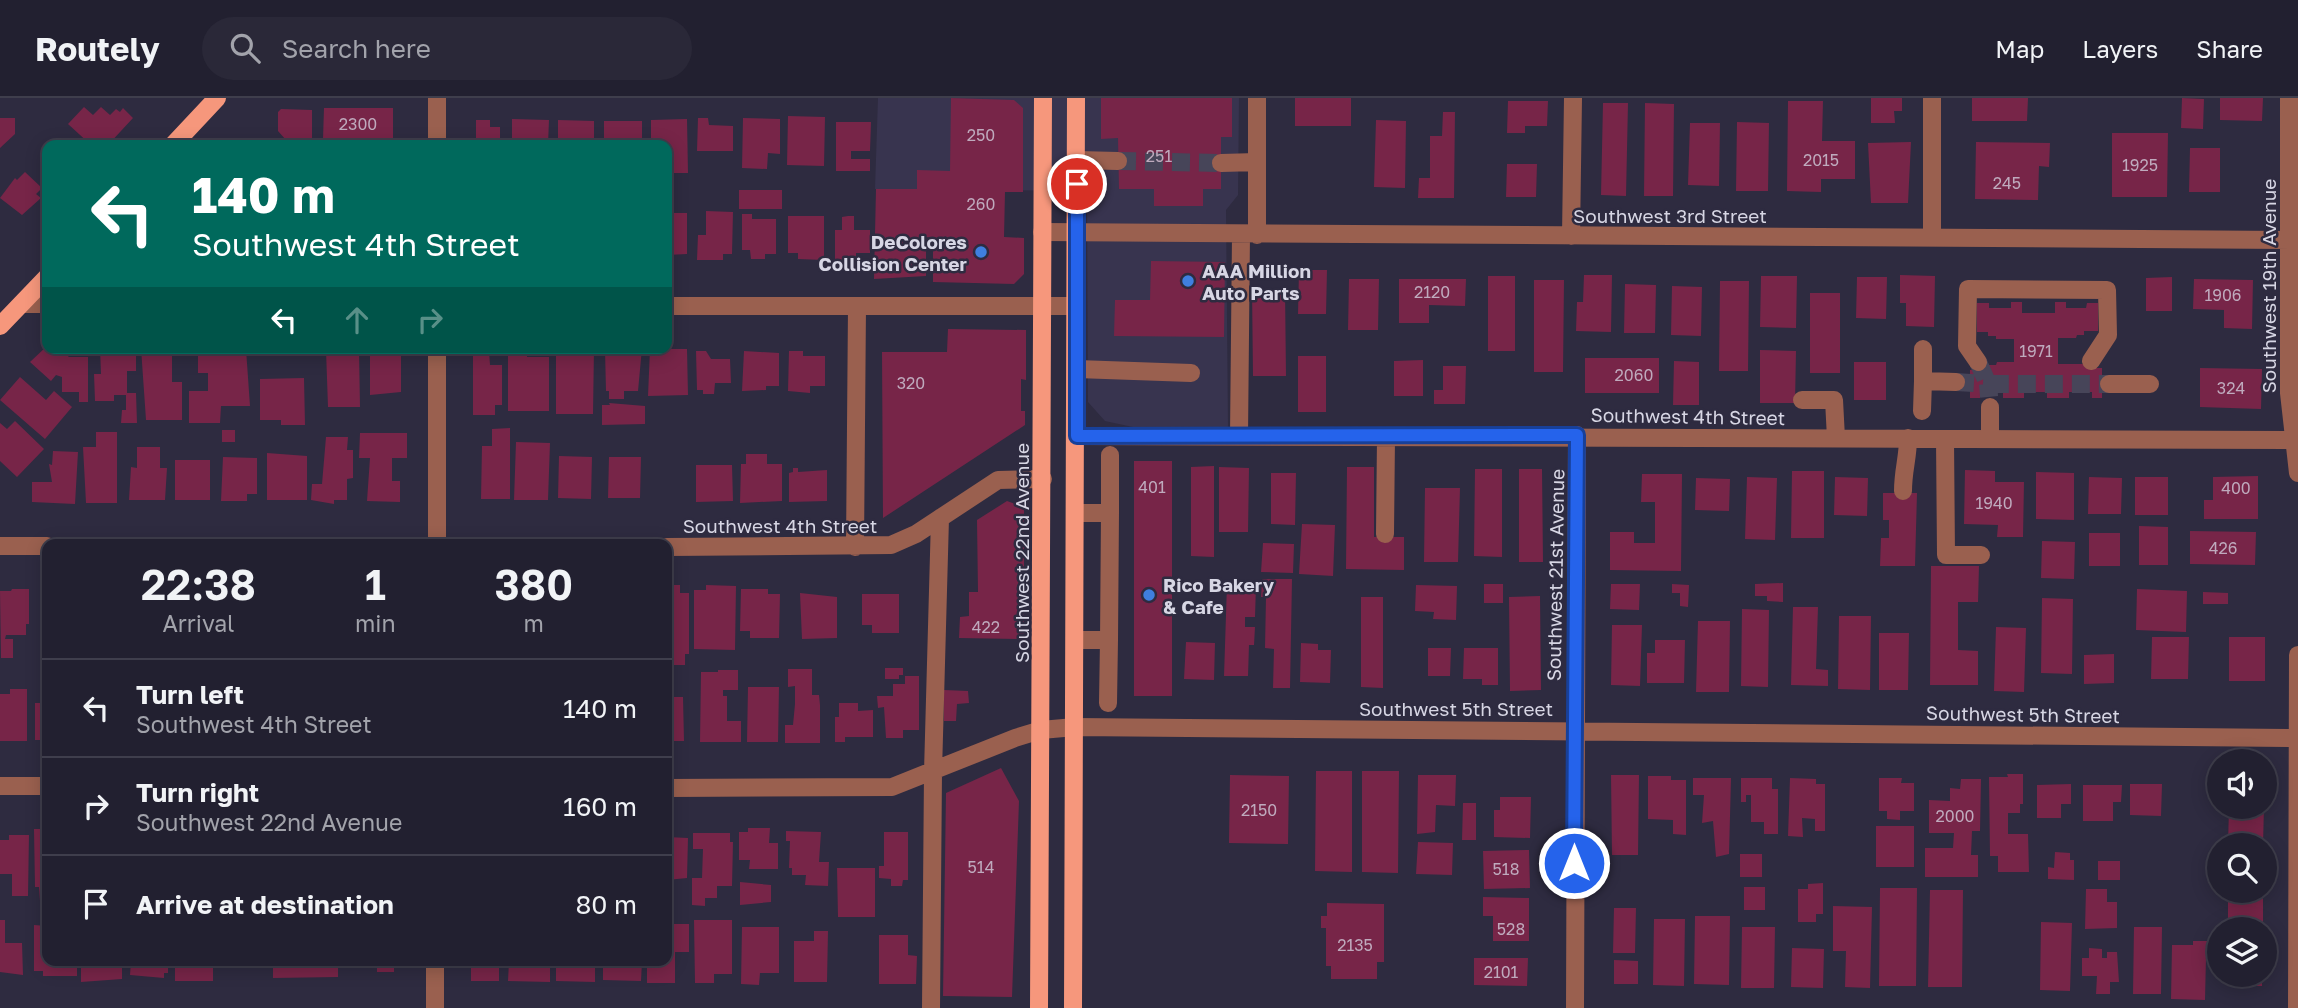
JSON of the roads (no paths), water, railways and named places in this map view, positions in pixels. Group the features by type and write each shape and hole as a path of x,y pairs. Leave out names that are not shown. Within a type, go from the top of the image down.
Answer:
{"main road":[{"path":"178,140 218,98"},
{"name":"Southwest 22nd Avenue","path":"1038,1008 1043,98"},
{"path":"1073,1008 1077,513 1076,98"},
{"path":"0,326 42,282"}],"street":[{"path":"437,98 437,140"},
{"path":"1239,436 1249,235 1257,162 1257,98"},
{"path":"1571,236 1573,98"},
{"path":"1932,98 1932,237"},
{"name":"Southwest 19th Avenue","path":"2290,98 2293,239 2289,393 2298,473"},
{"path":"1077,160 1118,161"},
{"path":"1221,163 1257,162"},
{"name":"Southwest 3rd Street","path":"1042,232 2293,239"},
{"path":"1978,362 1967,346 1968,289 2107,290 2108,335 2091,361"},
{"path":"22,304 42,304"},
{"path":"672,306 1077,306"},
{"path":"855,547 857,306"},
{"path":"1922,411 1923,349"},
{"path":"437,354 437,539"},
{"path":"1077,369 1191,373"},
{"path":"1923,381 1956,382"},
{"path":"2109,384 2150,384"},
{"path":"1802,400 1835,400 1836,438"},
{"path":"1990,407 1990,438"},
{"name":"Southwest 4th Street","path":"1077,436 1577,435 2295,440"},
{"name":"Southwest 21st Avenue","path":"1575,1008 1577,435"},
{"path":"1385,534 1386,437"},
{"path":"1903,491 1903,466 1908,459 1908,438"},
{"path":"1945,439 1946,555 1981,555"},
{"path":"1108,703 1110,455"},
{"name":"Southwest 4th Street","path":"672,547 855,547 903,541 998,481 1042,479"},
{"path":"1077,513 1110,513"},
{"path":"931,1008 933,772 940,518"},
{"path":"0,545 42,546"},
{"path":"1076,640 1109,640"},
{"path":"2297,1008 2298,655"},
{"name":"Southwest 5th Street","path":"672,788 892,787 1041,730 1075,727 2297,738"},
{"path":"0,786 42,786"},
{"path":"435,966 435,1008"}],"tunnel":[{"path":"1118,161 1221,163"},
{"path":"1978,362 1988,384 2109,384"},
{"path":"1956,382 1988,384 1990,407"}],"place":[{"name":"DeColores Collision Center","path":"981,252"},
{"name":"AAA Million Auto Parts","path":"1188,281"},
{"name":"Rico Bakery & Cafe","path":"1149,595"}]}
